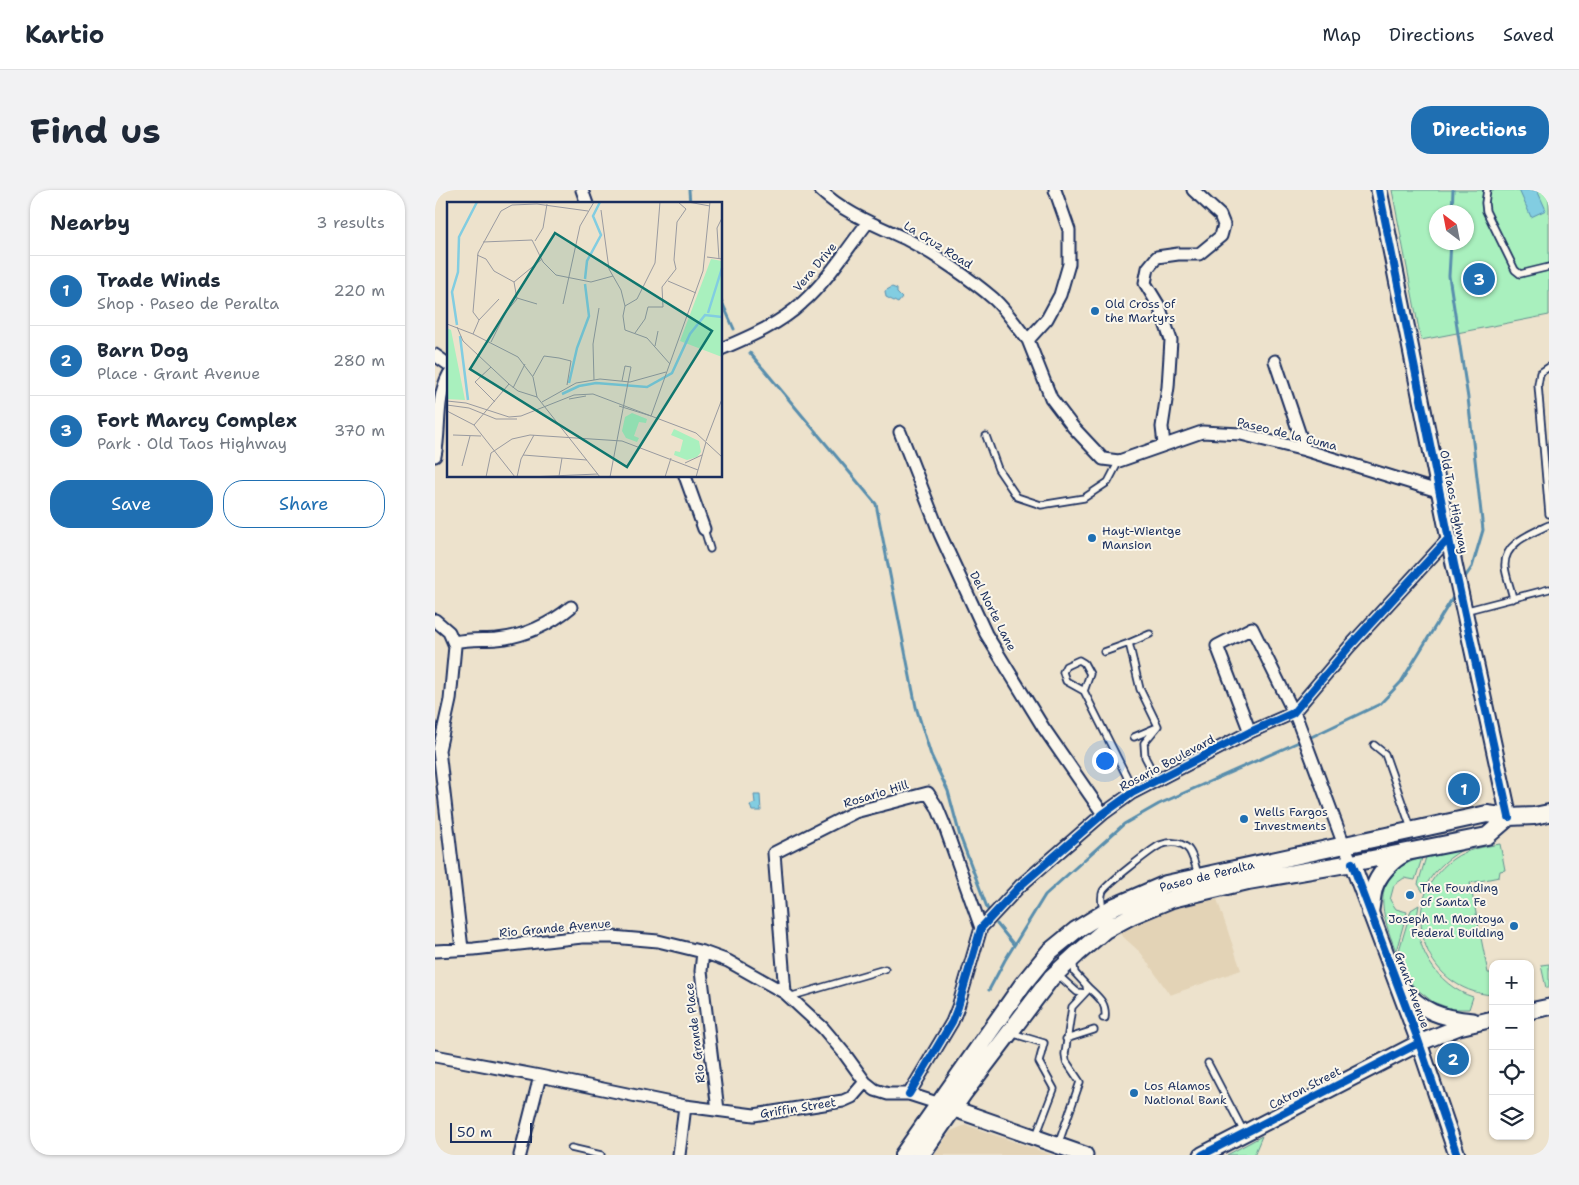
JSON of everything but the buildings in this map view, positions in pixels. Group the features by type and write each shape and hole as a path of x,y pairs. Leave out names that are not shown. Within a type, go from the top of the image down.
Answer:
{"main road":[{"name":"Paseo de Peralta","path":"921,1155 946,1106 1023,984 1049,952 1076,930 1103,913 1144,892 1166,884 1199,876 1487,814 1509,817 1549,813"},
{"name":"Paseo de Peralta","path":"903,1155 1009,1032 1023,1013 1061,977 1075,956 1105,930 1133,915 1172,899 1215,888 1487,836 1509,817"},
{"path":"1370,912 1376,884 1385,870 1399,857 1413,850"}],"street":[{"name":"La Cruz Road","path":"820,190 829,199 869,222 907,240 956,271 995,300 1028,340"},
{"path":"1055,190 1069,230 1069,264 1060,294 1047,319 1028,340 1051,398 1073,427 1103,459 1119,462"},
{"path":"1164,445 1162,427 1168,387 1171,340 1159,306 1145,282 1148,268 1157,258 1178,254 1199,254 1221,236 1224,225 1220,214 1193,190"},
{"name":"Old Taos Highway","path":"1379,190 1454,564 1509,817"},
{"name":"Vera Drive","path":"723,348 774,323 802,304 827,276 869,222"},
{"path":"435,355 447,363"},
{"path":"1275,361 1305,450"},
{"path":"435,456 438,437 439,398 447,379"},
{"name":"Del Norte Lane","path":"900,432 940,534 986,634 1043,728 1103,814"},
{"name":"Paseo de la Cuma","path":"1119,462 1202,432 1241,434 1305,450 1441,492"},
{"path":"686,478 704,529"},
{"name":"Rosario Boulevard","path":"909,1094 958,1007 981,928 1020,886 1103,814 1135,791 1250,732 1295,716 1349,647 1449,538"},
{"path":"454,642 471,639 501,639 521,634 542,626 571,607"},
{"path":"435,620 445,627 454,642 456,652 450,700 439,750 462,949"},
{"name":"Grant Avenue","path":"1250,732 1217,646 1252,628 1295,716 1397,982 1457,1155"},
{"name":"Rosario Hill","path":"787,995 775,853 855,812 928,793 945,824 981,928"},
{"name":"Rio Grande Avenue","path":"435,951 612,936 658,941 703,952 728,961 787,995 823,1028 865,1082"},
{"name":"Rio Grande Place","path":"703,952 701,971 717,1110"},
{"path":"1397,982 1415,1002 1434,1014 1456,1020 1486,1020"},
{"path":"1534,1010 1549,1007"},
{"name":"Catron Street","path":"1202,1155 1419,1043 1443,1033 1486,1020"},
{"name":"Griffin Street","path":"435,1056 685,1106 754,1115 843,1101 852,1097 865,1082"},
{"path":"520,1155 539,1076"},
{"path":"865,1082 875,1090 888,1094 909,1094 1085,1155"},
{"path":"679,1155 685,1106"}],"lane":[{"path":"1487,190 1486,211 1515,270 1520,274 1549,267"},
{"path":"1549,367 1540,374 1537,385 1549,514"},
{"path":"986,436 998,469 1017,497 1041,505 1083,498 1108,482 1119,462"},
{"path":"1513,599 1505,567 1507,556 1520,540 1549,525"},
{"path":"704,529 710,549"},
{"path":"1464,609 1549,589"},
{"path":"1104,652 1150,634"},
{"path":"1129,643 1140,689 1158,726"},
{"path":"1083,691 1090,674 1084,663 1079,660 1066,666 1063,672 1066,681 1083,691 1135,791"},
{"path":"1134,737 1158,726"},
{"path":"1157,780 1145,757 1144,743 1158,726"},
{"path":"1374,745 1385,754 1411,830"},
{"path":"1103,913 1101,898 1103,891 1111,882 1159,846 1181,843 1188,848 1199,876"},
{"path":"1075,956 1073,962 1075,972 1086,986 1103,1002 1106,1009 1105,1018 1103,1018"},
{"path":"787,995 885,969"},
{"path":"1061,977 1077,992 1085,993"},
{"path":"1058,1145 1080,1082 1066,1061 1067,1039 1073,1007 1085,993 1086,986"},
{"path":"1067,1039 1094,1030"},
{"path":"1009,1032 1044,1043 1039,1062 1054,1089 1036,1138"},
{"path":"1208,1063 1244,1132"},
{"path":"571,1148 601,1155"}],"shaded area":[{"path":"1216,896 1241,970 1170,995 1141,953 1120,934 1146,919 1163,912"},
{"path":"966,1125 1052,1155 934,1155 951,1131"}],"green space":[{"path":"1392,190 1549,190 1549,315 1421,340"},
{"path":"1500,844 1505,870 1500,871 1499,877 1470,883 1489,973 1489,994 1468,990 1449,978 1434,961 1424,941 1421,919 1424,897 1435,877 1453,859 1481,847"},
{"path":"1462,850 1439,868 1423,892 1418,884 1426,857"},
{"path":"1422,858 1415,880 1404,878 1394,885 1390,900 1396,909 1407,912 1396,951 1383,908 1383,895 1386,883 1393,873 1405,864"},
{"path":"1419,905 1417,920 1419,934 1429,962 1448,983 1473,997 1469,1009 1452,1009 1433,1002 1413,986 1404,970 1398,954 1411,910"},
{"path":"1549,964 1549,988 1546,988 1541,965"},
{"path":"1262,1136 1254,1155 1227,1155"}],"water":[{"path":"1519,190 1537,190 1546,210 1531,217"},
{"path":"892,287 897,289 897,293 902,298 898,303 886,297 885,291"},
{"path":"754,795 760,795 761,811 752,811 750,805 755,803"}],"waterway":[{"path":"689,190 690,202"},
{"path":"1452,205 1453,190"},
{"path":"1451,250 1449,276 1468,398 1483,530 1472,567 1463,580"},
{"path":"723,304 734,329"},
{"path":"750,353 876,504 916,707 931,755 948,791 960,836 988,910"},
{"path":"1307,739 1380,704 1401,682 1455,594"},
{"path":"989,990 1045,895 1124,824 1159,804 1301,741"},
{"path":"997,924 1014,945"}],"cycle path":[{"path":"1379,190 1454,564 1509,817"},
{"path":"909,1094 952,1022 981,928 1020,886 1103,814 1132,793 1250,732 1293,713 1349,647 1449,538"},
{"path":"1352,863 1416,1034 1457,1155"},
{"path":"1202,1155 1419,1043"}],"place":[{"name":"Fort Marcy Complex","path":"1479,279"},
{"name":"Old Cross of the Martyrs","path":"1095,311"},
{"name":"Hayt-Wientge Mansion","path":"1092,538"},
{"name":"Trade Winds","path":"1464,789"},
{"name":"Wells Fargos Investments","path":"1244,819"},
{"name":"The Founding of Santa Fe","path":"1410,895"},
{"name":"Joseph M. Montoya Federal Building","path":"1514,926"},
{"name":"Barn Dog","path":"1453,1059"},
{"name":"Los Alamos National Bank","path":"1134,1093"}]}
